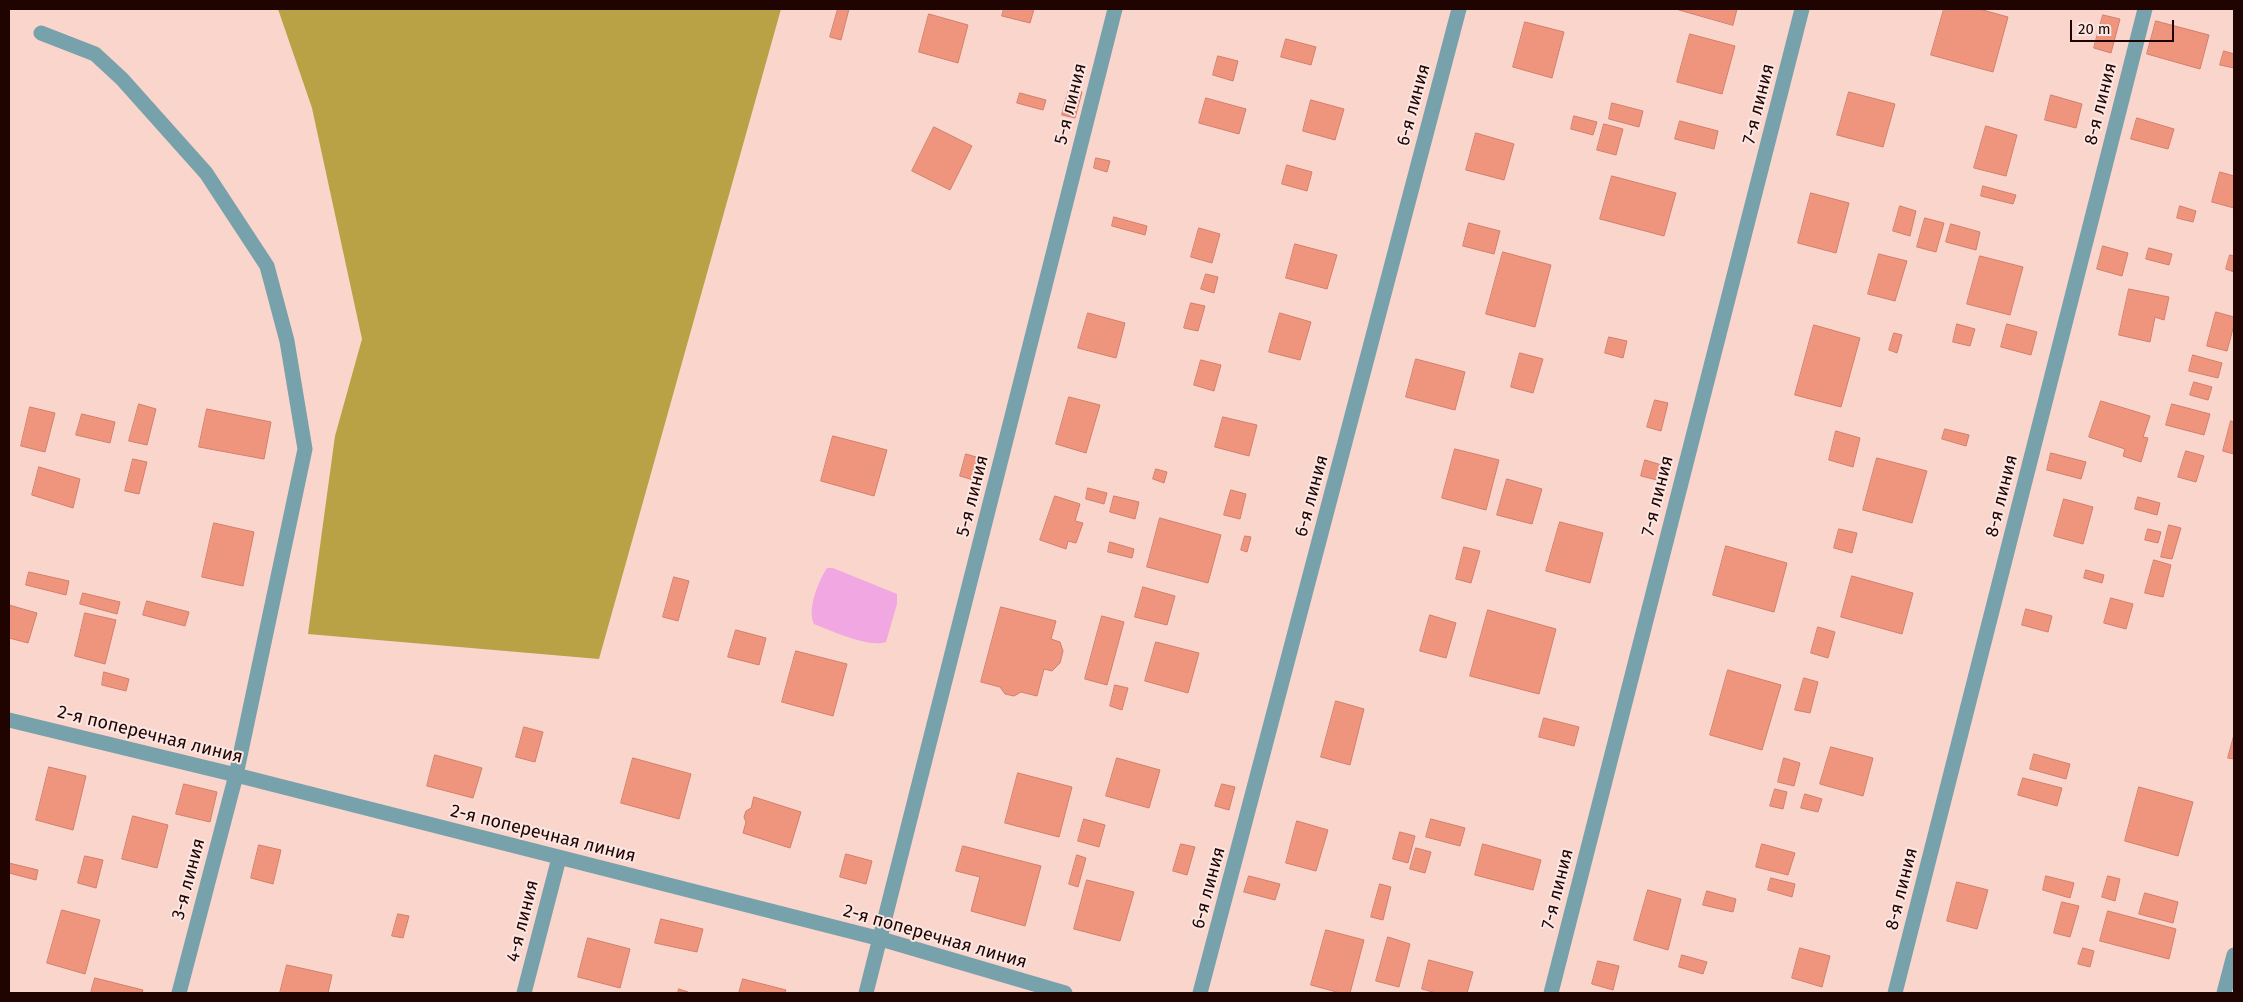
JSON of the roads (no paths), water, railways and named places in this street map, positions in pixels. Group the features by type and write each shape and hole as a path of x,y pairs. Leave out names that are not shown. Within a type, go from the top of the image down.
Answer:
{"street":[{"name":"5-я линия","path":"866,993 1115,9"},
{"name":"6-я линия","path":"1200,993 1459,9"},
{"name":"7-я линия","path":"1551,993 1802,9"},
{"name":"8-я линия","path":"1895,993 2145,9"},
{"name":"3-я линия","path":"41,33 95,54 122,79 206,173 267,266 287,341 305,449 236,775 179,993"},
{"name":"2-я поперечная линия","path":"9,720 236,775 880,939 1065,993"},
{"name":"4-я линия","path":"524,993 559,858"},
{"path":"2224,993 2234,955"}]}
